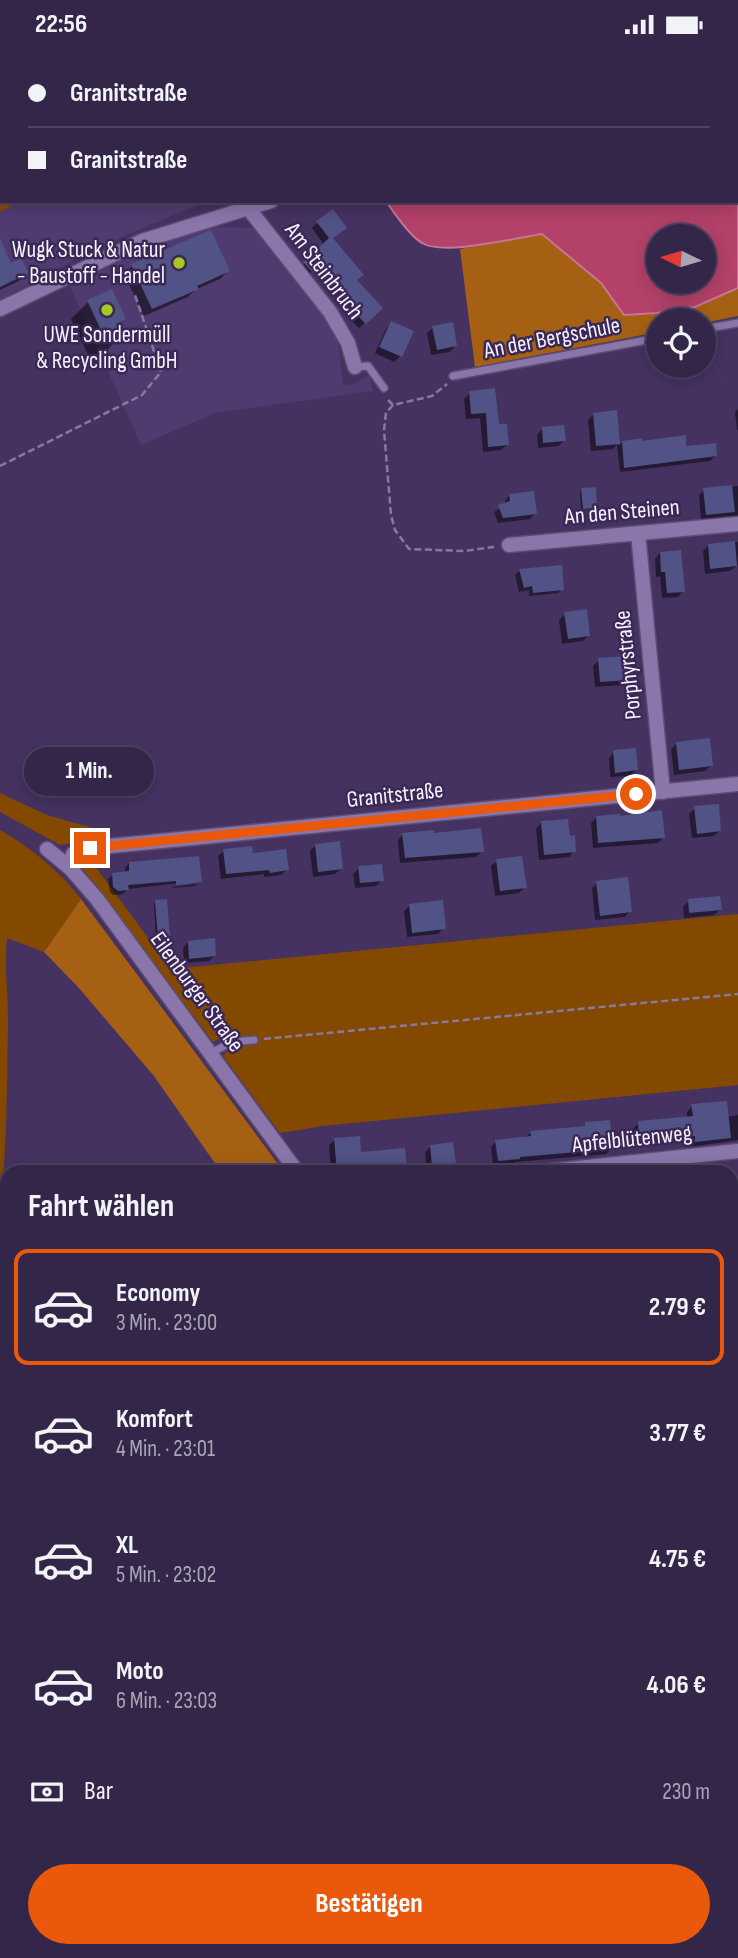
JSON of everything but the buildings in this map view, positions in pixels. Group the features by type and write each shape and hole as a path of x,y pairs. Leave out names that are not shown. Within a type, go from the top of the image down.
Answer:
{"street":[{"name":"Am Steinbruch","path":"0,309 142,241 264,203"},
{"name":"Am Steinbruch","path":"248,208 343,331 355,367"},
{"name":"An den Steinen","path":"509,545 738,524"},
{"name":"Porphyrstraße","path":"638,533 663,792"},
{"name":"Granitstraße","path":"70,869 73,853 90,848 738,784"},
{"name":"Eilenburger Straße","path":"47,849 70,869 139,954 292,1165"},
{"name":"Apfelblütenweg","path":"606,1165 738,1151"}],"lane":[{"path":"716,327 738,323"},
{"name":"An der Bergschule","path":"453,376 646,340"},
{"path":"355,367 368,366 384,388"},
{"path":"211,1053 232,1042 254,1040"}],"path":[{"path":"0,466 142,395 161,372 135,295"},
{"path":"453,376 443,389 432,396 393,404 386,414 384,430 391,515 395,530 409,549 464,551 509,545"},
{"path":"384,388 388,400 393,404"},
{"path":"254,1040 738,994"}],"shaded area":[{"path":"0,203 203,203 100,246 0,300"},
{"path":"0,203 17,203 0,212"},
{"path":"387,203 738,203 738,288 695,307 646,308 646,314 624,315 601,283 542,234 446,248 432,247 413,235"},
{"path":"201,227 255,228 337,334 343,384 354,384 369,375 373,391 215,413 141,445 68,282 124,256"},
{"path":"542,234 601,283 624,315 646,313 646,334 475,367 460,249"},
{"path":"738,288 738,316 716,321 716,308 686,308 695,307"},
{"path":"0,793 47,815 110,833 110,837 60,845 0,812"},
{"path":"0,830 44,860 81,899 44,952 7,938 7,1092 4,1165 0,1165"},
{"path":"86,854 171,969 738,914 738,1085 323,1126 280,1133 223,1056 229,1050 220,1038 213,1042 82,868"},
{"path":"81,899 279,1165 216,1165 154,1076 78,987 44,952"}],"place":[{"name":"Wugk Stuck & Natur - Baustoff - Handel","path":"179,263"},
{"name":"UWE Sondermüll & Recycling GmbH","path":"107,310"}],"route":[{"path":"90,848 636,794"}]}
